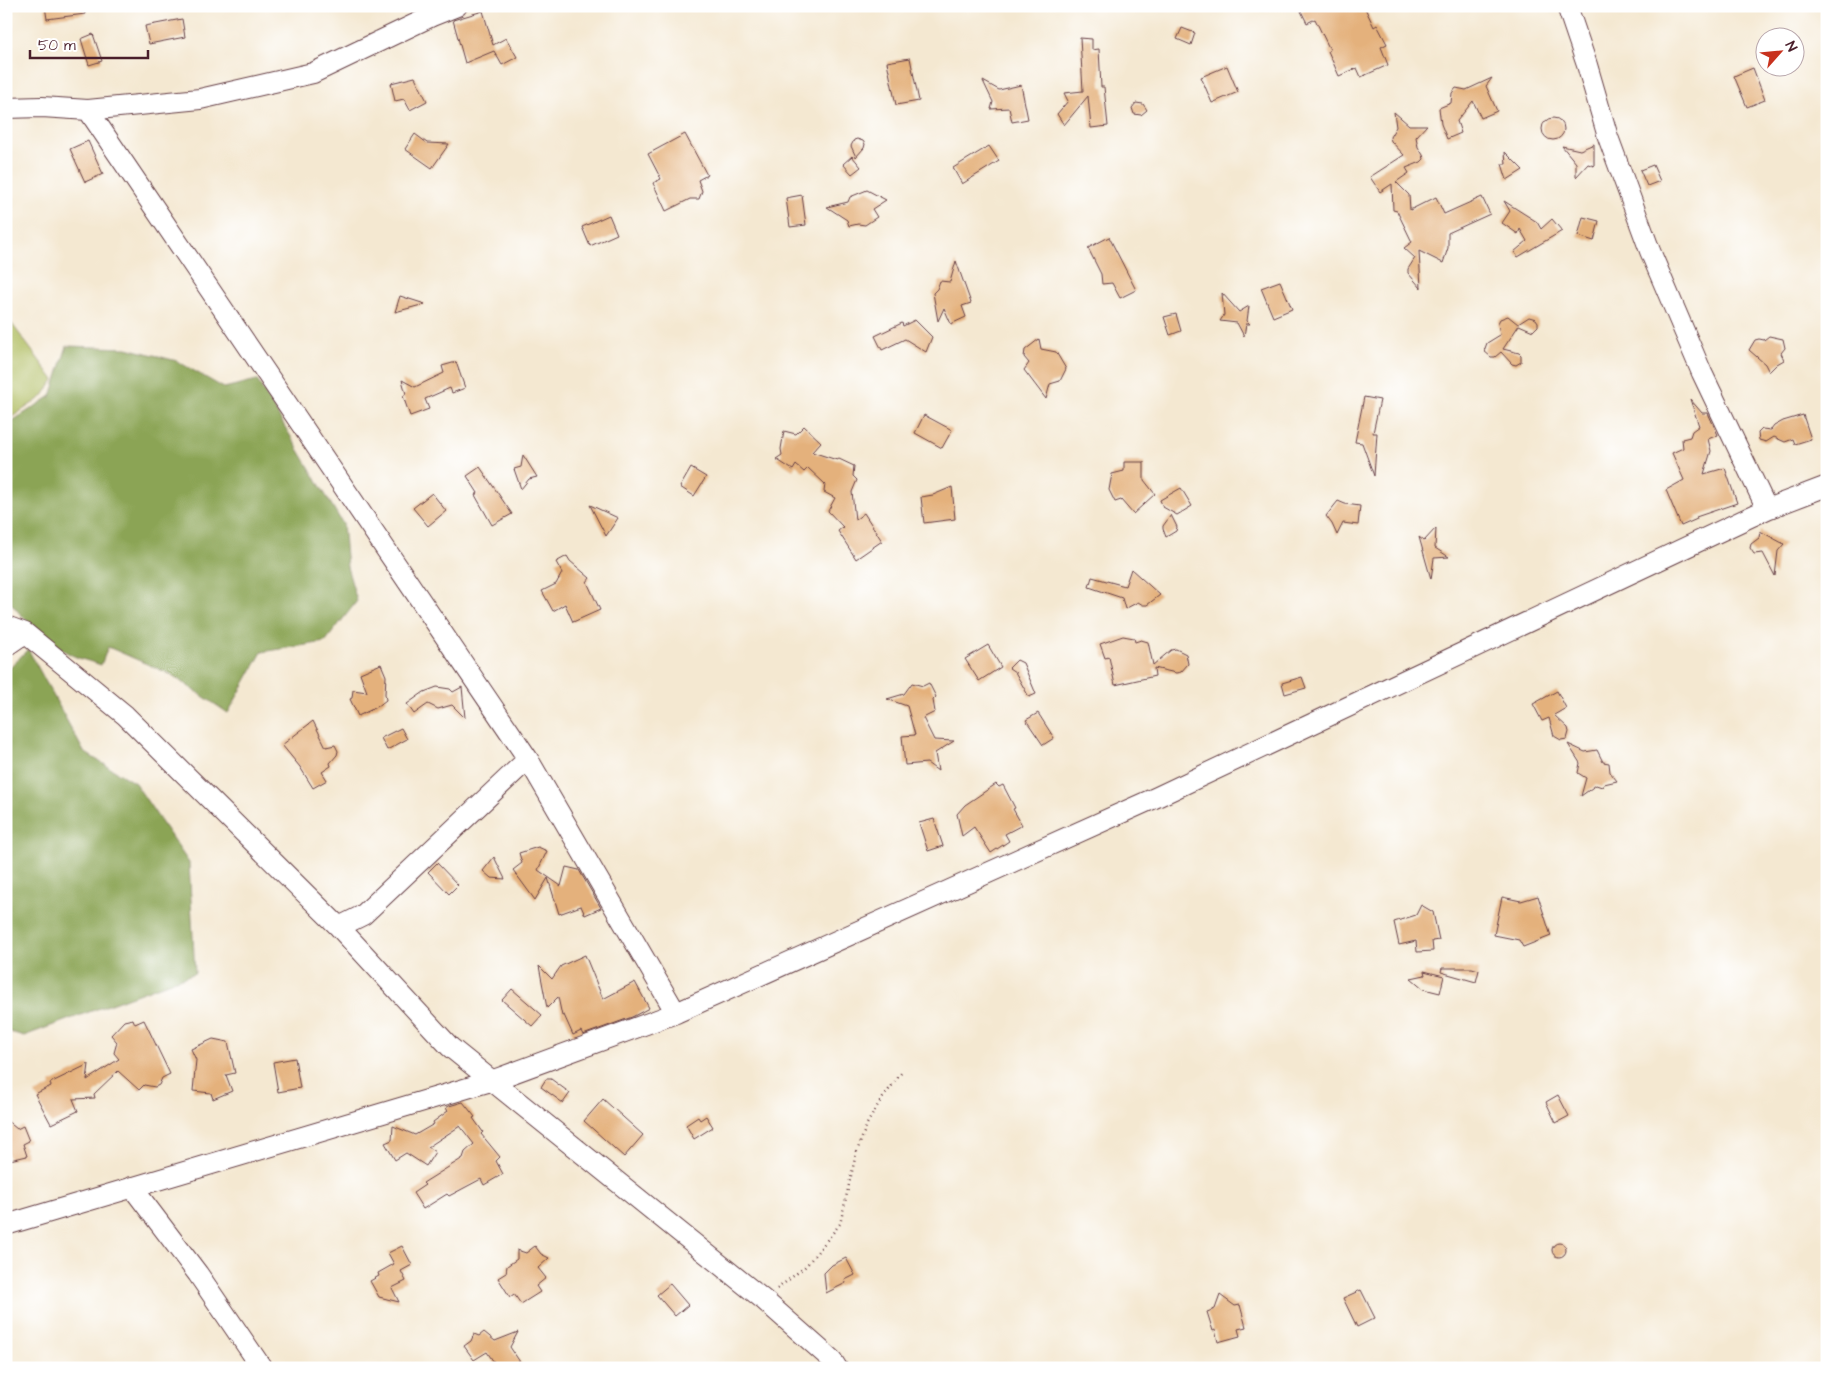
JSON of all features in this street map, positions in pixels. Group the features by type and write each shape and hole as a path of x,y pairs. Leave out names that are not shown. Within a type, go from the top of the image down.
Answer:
{"street":[{"path":"6,108 42,107 88,110 200,99 313,73 432,16 458,6"},
{"path":"1567,6 1608,136 1650,251 1702,373 1767,509"},
{"path":"88,110 528,759 676,1013"},
{"path":"6,1225 491,1081 676,1013 1157,797 1767,509 1827,486"},
{"path":"6,626 25,633 125,715 339,928 450,1047 764,1300 832,1360 837,1368"},
{"path":"6,646 25,633"},
{"path":"339,928 363,915 528,759"},
{"path":"132,1187 198,1274 262,1368"}],"path":[{"path":"764,1300 806,1266 840,1224 856,1154 867,1124 879,1103 902,1072"}],"green space":[{"path":"6,316 54,380 42,397 6,421"},
{"path":"67,346 127,348 177,361 224,388 257,380 343,524 347,567 357,601 325,642 262,652 228,713 170,674 108,647 101,665 72,655 34,628 6,597 6,425 51,396"},
{"path":"28,649 84,752 135,783 189,863 195,973 24,1036 6,1031 6,672"}],"building":[{"path":"45,6 84,6 85,14 47,19"},
{"path":"1308,6 1364,6 1374,27 1377,25 1387,44 1381,47 1388,65 1361,77 1357,68 1339,76 1328,51 1330,50 1315,19 1307,23 1301,11"},
{"path":"483,11 493,45 506,38 517,57 502,65 494,51 465,63 453,20"},
{"path":"182,19 185,37 149,44 145,26"},
{"path":"1182,28 1195,33 1191,45 1177,39"},
{"path":"93,34 102,61 89,65 81,39"},
{"path":"1080,38 1092,39 1092,50 1099,49 1101,87 1104,87 1108,126 1091,128 1088,96 1064,125 1057,114 1068,101 1064,93 1083,91"},
{"path":"910,58 919,101 896,105 887,62"},
{"path":"1227,66 1238,92 1212,103 1201,77"},
{"path":"1753,68 1765,100 1747,107 1734,76"},
{"path":"415,77 427,101 410,110 404,99 395,101 391,83"},
{"path":"1492,78 1486,86 1497,111 1481,118 1473,101 1457,121 1461,133 1447,139 1441,124 1439,108 1451,103 1452,93 1456,88 1466,90"},
{"path":"983,81 999,90 1021,85 1028,119 1012,122 1009,108 991,109 993,102"},
{"path":"1136,103 1143,104 1147,110 1141,115 1134,114 1132,108"},
{"path":"1394,112 1409,125 1427,125 1416,137 1418,147 1424,159 1406,168 1409,173 1396,182 1409,195 1410,210 1436,197 1444,214 1482,197 1490,214 1448,233 1448,248 1443,263 1419,251 1421,288 1408,273 1408,269 1415,258 1404,248 1412,242 1397,211 1393,210 1392,184 1380,192 1370,177 1404,155 1391,141 1390,137 1396,127"},
{"path":"1553,118 1561,121 1564,129 1561,137 1553,140 1545,137 1542,129 1545,121"},
{"path":"415,134 427,143 449,144 432,168 405,149"},
{"path":"685,134 707,175 698,180 702,191 699,199 690,199 666,211 653,183 661,179 648,154"},
{"path":"857,139 865,144 856,157 851,146 854,140"},
{"path":"88,141 103,174 85,182 70,149"},
{"path":"1594,144 1594,166 1588,164 1576,177 1576,163 1562,146 1580,150"},
{"path":"989,146 999,161 962,184 953,168"},
{"path":"1505,152 1523,170 1507,180 1502,164 1506,164"},
{"path":"852,156 861,167 852,174 843,164"},
{"path":"1653,165 1660,181 1647,186 1640,170"},
{"path":"867,190 886,200 872,209 877,217 865,225 849,226 847,220 827,207 848,202 850,197"},
{"path":"802,195 806,225 790,227 786,198"},
{"path":"1504,201 1537,222 1541,229 1552,219 1562,231 1518,257 1514,252 1527,241 1520,229 1518,234 1502,223 1510,211"},
{"path":"609,215 617,234 590,246 582,227"},
{"path":"1583,217 1599,221 1594,241 1578,236"},
{"path":"1109,237 1136,290 1120,298 1112,283 1102,284 1101,274 1088,248"},
{"path":"956,261 971,303 962,306 966,317 951,324 944,308 938,321 933,293 940,281 950,282"},
{"path":"1280,281 1292,309 1273,317 1261,288"},
{"path":"1222,293 1239,312 1249,306 1247,321 1250,324 1246,324 1244,336 1237,323 1220,321 1224,315"},
{"path":"400,296 425,304 395,312"},
{"path":"1176,314 1181,331 1170,335 1164,317"},
{"path":"1508,316 1518,324 1529,317 1536,319 1538,322 1538,326 1533,331 1519,325 1503,349 1521,355 1521,362 1516,365 1512,364 1501,352 1495,357 1491,357 1484,351 1487,343 1500,335 1498,323 1500,319"},
{"path":"915,320 932,337 926,352 905,339 882,350 875,336 902,323 903,326"},
{"path":"1769,336 1783,339 1785,348 1781,353 1784,360 1769,372 1765,364 1749,350 1755,340 1764,340"},
{"path":"1039,339 1041,349 1056,352 1066,369 1060,381 1050,384 1046,399 1024,370 1029,363 1024,357 1025,350"},
{"path":"456,362 465,388 452,393 450,388 425,399 429,409 410,416 403,396 406,394 402,380 415,387 444,373 442,366"},
{"path":"1364,397 1380,400 1373,433 1377,433 1374,476 1362,443 1355,442"},
{"path":"1690,399 1702,413 1708,413 1718,435 1708,439 1711,451 1704,474 1725,468 1737,503 1696,517 1697,519 1681,526 1666,490 1684,480 1672,453 1683,448 1682,439 1690,437 1692,431 1699,426"},
{"path":"924,415 952,430 942,448 915,433"},
{"path":"1803,415 1811,439 1795,444 1793,439 1785,442 1774,437 1766,442 1759,440 1758,433 1762,429 1771,430 1783,421"},
{"path":"804,426 821,442 812,452 839,459 854,466 853,476 857,480 852,492 855,520 864,513 882,541 856,559 838,531 843,527 828,511 835,498 824,492 825,484 808,468 804,472 796,465 793,470 776,459 782,455 784,431 796,434"},
{"path":"523,455 537,477 529,479 521,489 514,469 521,467"},
{"path":"1124,462 1144,462 1144,480 1155,494 1133,514 1121,500 1115,502 1109,490 1112,474 1124,471"},
{"path":"480,467 512,514 492,525 475,495 478,493 467,476"},
{"path":"691,468 706,477 694,496 680,487"},
{"path":"952,487 955,519 924,523 921,497 933,495"},
{"path":"1181,488 1192,506 1177,515 1163,507 1160,500"},
{"path":"432,493 446,511 428,526 413,508"},
{"path":"1338,501 1360,506 1358,525 1343,523 1337,535 1326,516"},
{"path":"590,505 618,518 606,536"},
{"path":"1171,515 1177,527 1176,531 1166,537 1163,526"},
{"path":"1436,528 1435,548 1449,557 1434,558 1431,579 1419,537 1424,541"},
{"path":"1760,531 1784,544 1778,551 1775,576 1763,553 1754,554 1750,548 1751,544 1759,538"},
{"path":"567,556 570,561 590,578 587,582 600,610 573,622 565,604 553,611 542,591 556,584 562,573 556,562"},
{"path":"1131,569 1160,595 1147,605 1138,602 1125,609 1122,598 1089,587 1092,577 1125,586"},
{"path":"1123,636 1134,638 1135,642 1141,640 1148,642 1153,665 1171,650 1176,649 1186,654 1188,664 1181,672 1176,673 1154,668 1155,676 1115,685 1109,657 1105,658 1100,644"},
{"path":"988,645 1001,667 979,681 965,659"},
{"path":"1017,660 1023,663 1036,694 1029,697 1015,672 1009,668"},
{"path":"381,664 386,676 386,700 377,707 358,716 350,699 352,698 353,690 367,692 360,673"},
{"path":"1302,677 1306,688 1285,694 1282,683"},
{"path":"912,683 923,686 929,683 936,697 933,700 935,712 923,718 934,740 954,741 935,753 938,771 927,763 905,765 902,736 915,735 907,706 887,699 904,694"},
{"path":"437,687 450,689 453,692 462,687 465,718 452,705 438,709 428,704 414,714 407,704 424,692"},
{"path":"1557,691 1566,708 1554,715 1568,728 1569,732 1567,739 1561,740 1554,736 1549,718 1542,721 1533,704"},
{"path":"1038,713 1054,738 1043,745 1026,720"},
{"path":"313,721 326,747 335,745 338,751 330,763 331,766 322,772 327,780 313,788 300,767 282,745"},
{"path":"401,728 407,739 387,750 381,738"},
{"path":"1568,744 1585,752 1597,750 1603,762 1609,763 1610,772 1617,781 1604,784 1602,787 1596,785 1581,796 1586,778 1578,773 1580,763"},
{"path":"996,784 999,787 1003,785 1022,825 1005,834 1009,841 991,853 974,827 962,836 957,814 965,805"},
{"path":"934,819 943,846 928,851 919,823"},
{"path":"538,847 547,851 538,870 561,886 566,867 579,870 601,908 585,915 581,906 559,914 548,878 535,900 513,870 522,863 519,853"},
{"path":"494,857 505,879 491,878 483,871"},
{"path":"437,863 458,885 449,894 428,872"},
{"path":"1538,896 1551,936 1523,947 1519,940 1494,935 1502,897 1521,901"},
{"path":"1421,905 1433,912 1439,940 1432,941 1433,951 1417,952 1416,941 1399,945 1394,922 1416,915"},
{"path":"585,955 603,999 635,982 649,1008 632,1017 583,1035 581,1031 573,1035 564,1015 562,1016 558,997 547,1008 539,966 552,979 561,966"},
{"path":"1442,968 1472,968 1479,970 1476,982 1441,972"},
{"path":"1424,971 1444,976 1440,993 1424,989 1411,978 1425,975"},
{"path":"512,989 542,1015 532,1026 502,1000"},
{"path":"133,1019 135,1024 144,1020 170,1074 162,1078 159,1085 155,1087 144,1085 139,1090 118,1071 94,1094 95,1098 73,1099 78,1111 51,1124 35,1094 51,1086 50,1083 89,1064 87,1080 119,1059 114,1053 117,1042 111,1035 124,1021"},
{"path":"213,1039 228,1042 235,1073 226,1075 232,1091 213,1099 211,1093 193,1091 196,1060 191,1049"},
{"path":"295,1058 300,1088 278,1092 273,1062"},
{"path":"546,1079 551,1079 570,1093 563,1103 541,1087"},
{"path":"1558,1095 1569,1116 1556,1123 1546,1102"},
{"path":"603,1099 643,1135 624,1157 584,1121"},
{"path":"463,1102 475,1117 473,1118 483,1132 481,1134 500,1157 496,1161 503,1174 484,1185 481,1179 449,1196 447,1194 423,1209 413,1193 425,1185 423,1183 463,1158 465,1152 474,1144 460,1126 428,1147 435,1152 426,1166 406,1153 395,1160 385,1143 392,1140 393,1126 415,1135 434,1124 433,1122 448,1111 446,1108"},
{"path":"706,1116 713,1127 694,1139 686,1125 698,1117 700,1120"},
{"path":"6,1120 17,1129 23,1126 29,1141 23,1144 27,1156 10,1160 6,1149"},
{"path":"1556,1243 1562,1243 1566,1250 1562,1257 1556,1257 1552,1253 1552,1247"},
{"path":"402,1246 412,1265 401,1271 406,1281 392,1288 399,1302 379,1297 370,1281 379,1276 378,1273 394,1264 388,1253"},
{"path":"535,1246 541,1254 549,1258 538,1268 546,1278 536,1286 540,1292 521,1304 514,1294 510,1297 498,1278 506,1273 507,1266 517,1259 517,1250 526,1253"},
{"path":"846,1258 855,1275 845,1280 846,1283 826,1293 824,1273 832,1265"},
{"path":"670,1284 688,1305 675,1316 657,1295"},
{"path":"1361,1290 1375,1318 1357,1327 1343,1298"},
{"path":"1220,1295 1235,1306 1240,1305 1246,1327 1238,1329 1240,1336 1218,1342 1207,1312 1215,1309"},
{"path":"484,1332 495,1341 518,1332 510,1347 524,1368 498,1368 487,1352 474,1360 464,1346 471,1341 474,1334 479,1336"}]}
